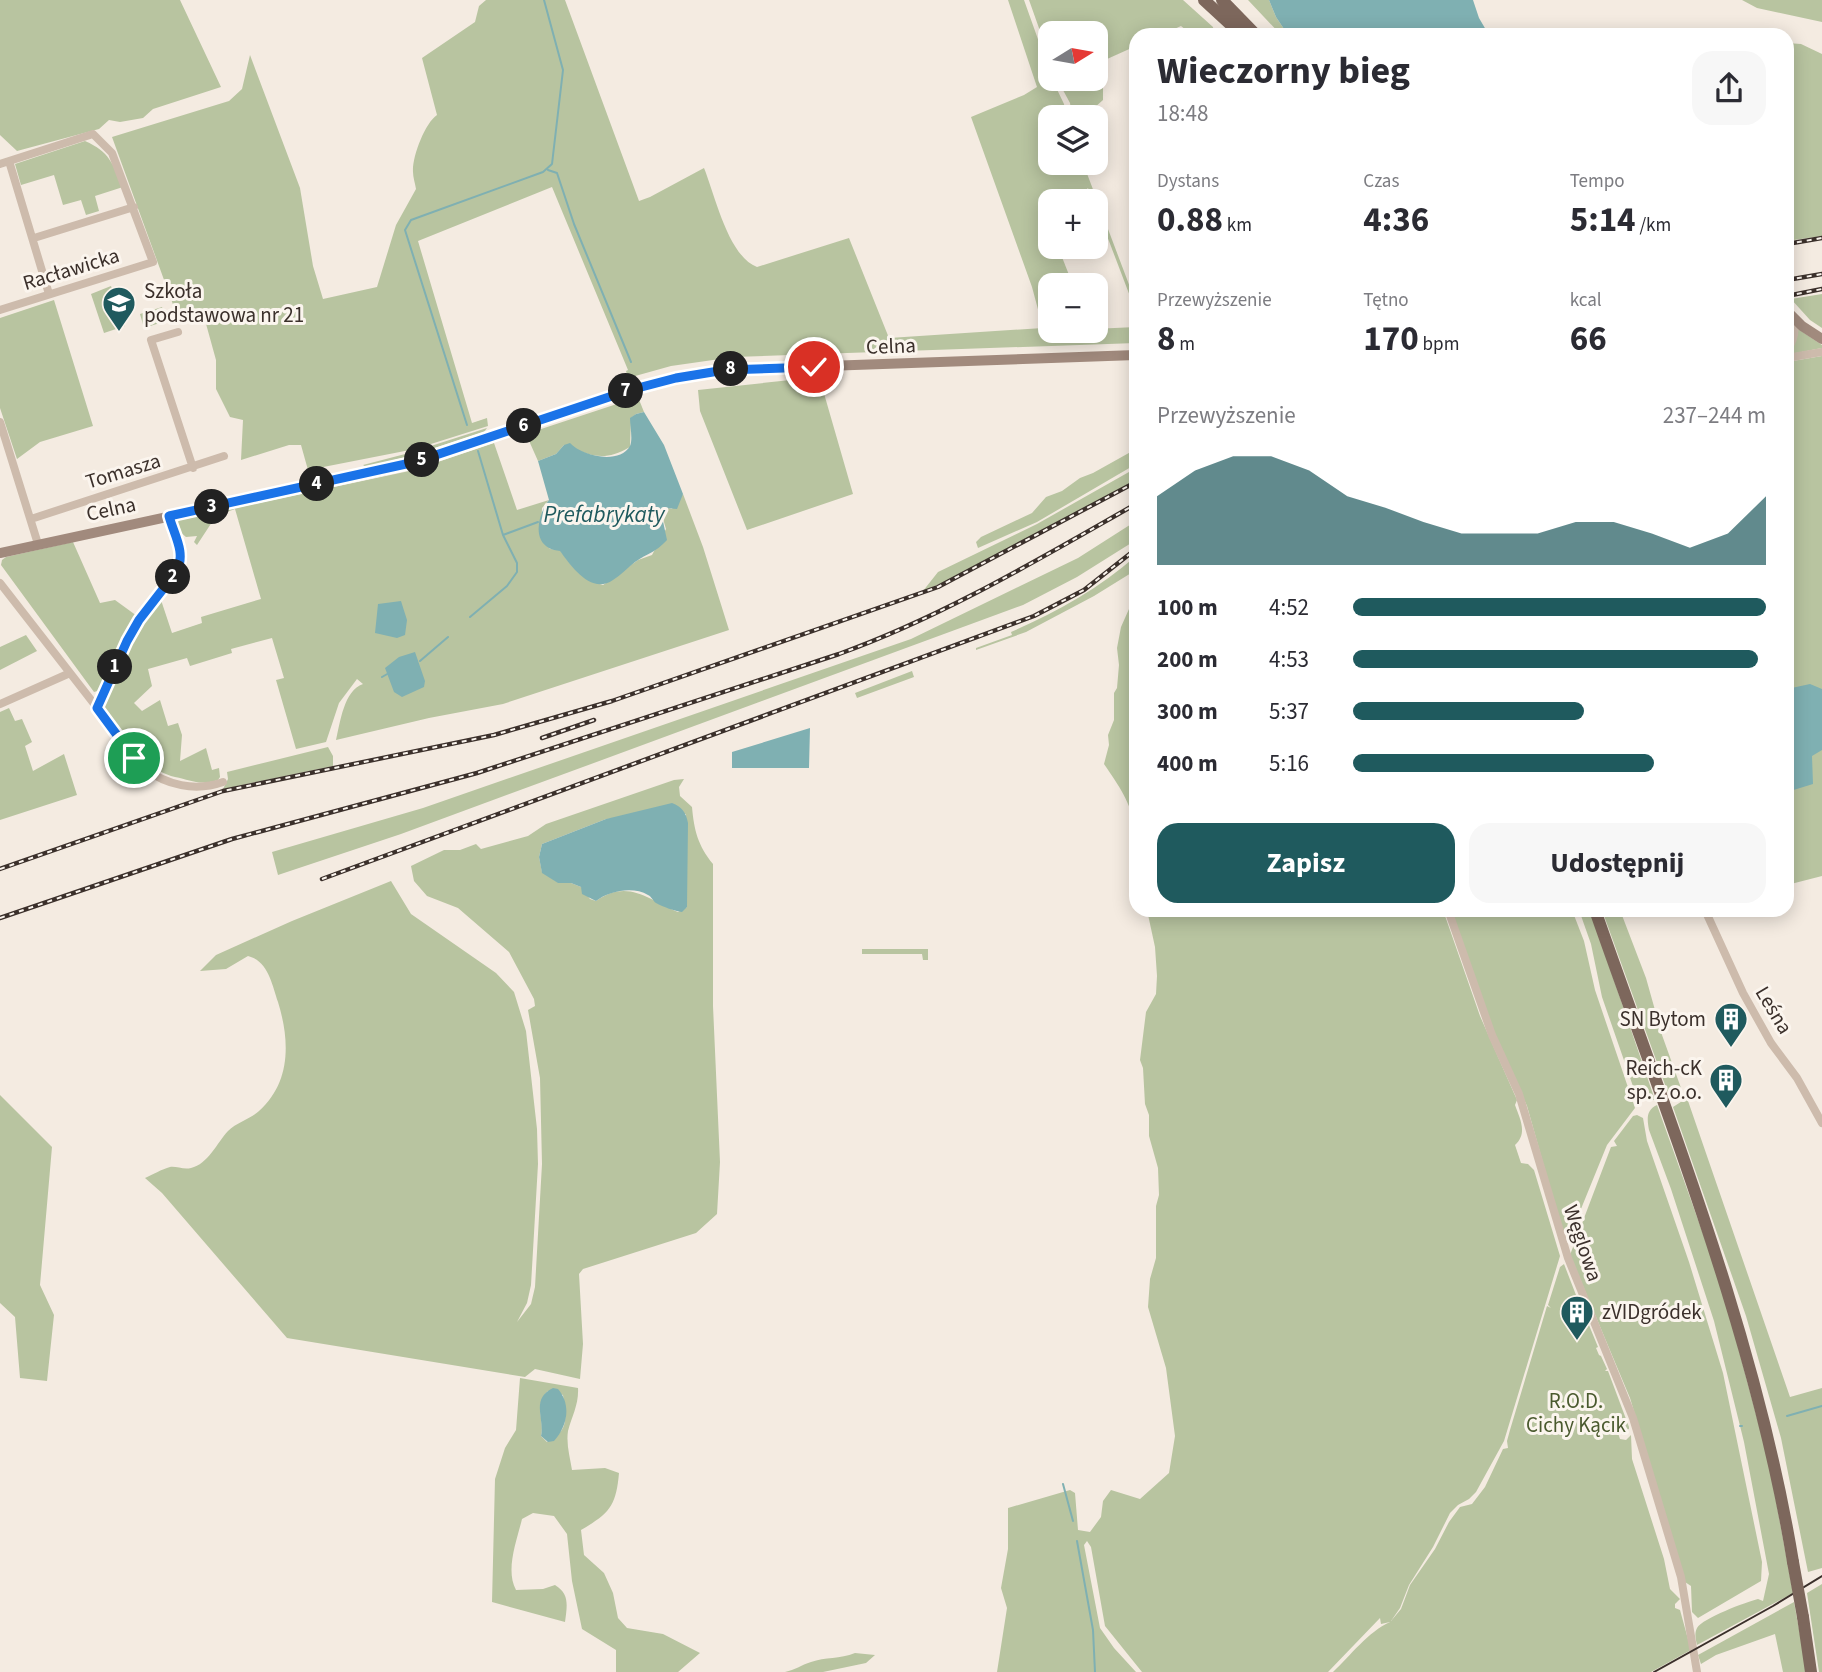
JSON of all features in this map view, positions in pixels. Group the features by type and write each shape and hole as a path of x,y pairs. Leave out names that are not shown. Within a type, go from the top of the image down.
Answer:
{"main road":[{"path":"1204,0 1234,28"},
{"path":"1222,0 1249,28"},
{"path":"1597,917 1716,1256 1749,1365 1778,1480 1811,1672"}],"street":[{"path":"0,164 93,134 112,153 134,207 34,238"},
{"path":"9,161 50,294"},
{"name":"Racławicka","path":"0,310 153,262 134,207"},
{"path":"1794,317 1822,339"},
{"path":"178,332 151,340 193,468"},
{"path":"1794,357 1822,352"},
{"name":"Celna","path":"0,553 415,462 630,390 691,375 738,369 1129,355"},
{"path":"0,422 38,544"},
{"name":"Tomasza","path":"31,519 224,456"},
{"path":"97,708 139,620 181,563 181,554 169,516"},
{"path":"0,583 134,758 156,777 192,787 223,782"},
{"path":"0,704 70,673"},
{"name":"Węglowa","path":"1450,917 1492,1035 1522,1102 1568,1258 1633,1418 1681,1577 1697,1672"},
{"name":"Leśna","path":"1708,917 1743,993 1822,1123"}],"green space":[{"path":"0,0 180,0 221,87 153,109 143,118 120,122 109,120 99,129 17,151 0,135"},
{"path":"486,0 565,0 639,201 704,168 730,238 747,261 757,267 849,238 889,338 1038,328 1038,343 1108,343 1108,328 1129,327 1129,343 734,357 671,366 628,378 628,370 552,187 418,241 472,423 487,418 488,426 415,449 308,470 301,445 289,445 241,460 243,420 230,417 216,389 216,360 203,313 179,321 112,137 229,101 242,89 250,55 300,188 313,266 323,299 377,287 396,225 416,189 413,166 417,149 428,125 437,115 422,58 475,22 479,6"},
{"path":"1008,0 1024,0 1038,39 1038,91 1058,91 1064,104 1038,105 1038,175 1088,175 1093,189 1038,189 1038,259 1063,259 1068,273 1038,273 1038,309 971,117 1037,87"},
{"path":"1029,0 1183,0 1213,27 1129,28 1129,49 1108,59 1108,21 1038,21 1038,25"},
{"path":"1248,0 1269,0 1283,28 1274,28"},
{"path":"1742,0 1822,0 1822,22 1757,8"},
{"path":"1794,44 1822,54 1822,236 1794,240"},
{"path":"1064,91 1103,91 1103,100 1097,105 1070,103"},
{"path":"85,141 105,154 123,187 95,196 99,211 86,215 81,200 63,205 54,175 21,185 15,164"},
{"path":"1108,229 1129,285 1129,294 1108,238"},
{"path":"111,286 125,326 104,333 91,294"},
{"path":"1822,294 1822,328 1810,320 1794,302 1794,299"},
{"path":"54,300 93,426 40,442 17,459 0,408 0,318"},
{"path":"162,307 166,321 144,328 140,314"},
{"path":"1798,329 1822,345 1822,348 1794,353 1794,340"},
{"path":"1822,356 1822,876 1794,883 1794,361"},
{"path":"800,379 823,390 853,494 747,530 700,411 698,390"},
{"path":"638,397 644,412 631,418 630,447 612,455 597,456 564,445 556,454 538,461 526,434"},
{"path":"487,428 484,432 410,456 366,467 363,465 409,453"},
{"path":"494,443 517,510 549,500 542,508 541,536 550,549 560,550 584,576 603,585 638,560 652,555 666,529 661,512 665,507 672,509 683,494 729,630 503,704 336,740 347,700 357,687 363,684 357,679 339,703 326,742 296,749 276,680 284,678 272,638 231,649 232,653 190,666 187,658 148,669 152,686 134,703 142,711 160,700 168,726 178,723 182,735 180,761 206,748 212,770 219,768 220,777 211,782 195,782 154,768 137,752 108,715 104,705 122,662 142,623 160,597 172,633 202,623 201,617 261,599 235,509 216,516 197,545 194,542 197,536 186,537 179,531 179,520 414,470"},
{"path":"1129,453 1129,468 1037,522 978,548 976,542 981,537 1032,513 1046,497"},
{"path":"1129,472 1129,484 967,572 923,591 938,572 1037,524"},
{"path":"1129,525 1129,544 1077,577 1023,605 401,834 278,875 272,852 423,808 911,639 1078,558"},
{"path":"73,542 100,603 115,600 137,616 119,644 104,689 94,692 1,565 6,557"},
{"path":"1129,562 1129,574 1094,596 1026,632 976,650 1012,635 1011,632 1076,599"},
{"path":"1129,609 1129,807 1104,764 1109,745 1108,735 1114,720 1114,693 1119,665 1117,648 1121,627"},
{"path":"26,635 37,651 0,670 0,647"},
{"path":"912,671 914,677 857,698 855,693"},
{"path":"9,708 15,721 22,719 32,742 25,746 33,771 64,754 77,795 0,820 0,712"},
{"path":"328,747 333,756 333,766 223,789 228,779 227,772"},
{"path":"684,779 679,787 680,796 692,807 698,837 713,864 713,1006 720,1162 717,1214 696,1233 583,1269 579,1274 583,1344 580,1379 535,1369 525,1377 287,1338 162,1193 145,1178 170,1167 197,1166 228,1131 259,1111 269,1100 282,1074 285,1031 274,988 265,968 248,956 226,969 200,971 216,955 391,881 411,914 496,973 514,992 526,1031 537,1129 538,1164 531,1285 527,1303 517,1322 531,1304 535,1287 542,1164 540,1078 528,1010 535,1006 534,999 509,952 458,908 427,896 414,881 411,866 444,850 460,850 476,844 481,849 528,836 546,824 674,780","holes":["686,814 687,907 678,912 648,897 628,891 608,894 596,901 590,899 581,887 571,883 559,883 542,872 539,857 542,844 606,819"]},
{"name":"R.O.D. Cichy Kącik","path":"1149,917 1445,917 1480,1016 1517,1100 1515,1105 1522,1131 1515,1145 1521,1163 1528,1164 1534,1170 1560,1256 1504,1441 1476,1492 1450,1513 1409,1585 1400,1608 1391,1621 1401,1609 1410,1585 1435,1549 1449,1522 1460,1507 1472,1504 1485,1487 1503,1449 1508,1448 1510,1430 1547,1306 1551,1308 1548,1305 1560,1267 1564,1264 1629,1427 1618,1433 1620,1439 1626,1440 1631,1435 1632,1459 1664,1559 1670,1589 1680,1599 1675,1608 1680,1610 1691,1650 1651,1672 1333,1672 1367,1638 1390,1622 1381,1624 1380,1618 1328,1672 1142,1672 1105,1626 1091,1547 1087,1541 1084,1545 1100,1628 1136,1672 997,1672 1007,1608 1001,1588 1008,1549 1008,1508 1070,1490 1075,1493 1078,1530 1090,1532 1101,1517 1103,1501 1111,1490 1140,1499 1169,1473 1175,1436 1166,1368 1148,1307 1150,1279 1156,1258 1158,1168 1149,1136 1149,1115 1145,1104 1140,1060 1146,1012 1156,994 1155,947"},
{"path":"1453,917 1575,917 1584,941 1595,990 1635,1108 1607,1145 1572,1231 1567,1236 1562,1230 1527,1106 1497,1041"},
{"path":"1581,917 1592,917 1655,1100 1643,1100 1635,1092 1602,997 1591,944"},
{"path":"1605,917 1623,917 1646,978 1681,1088 1668,1093"},
{"path":"862,949 928,949 928,960 923,960 922,954 862,954"},
{"path":"0,1095 52,1147 40,1285 54,1315 47,1381 20,1378 15,1317 0,1303"},
{"path":"1687,1098 1790,1397 1822,1388 1822,1568 1808,1572 1781,1438 1746,1316 1673,1107"},
{"path":"1657,1105 1722,1287 1769,1463 1793,1593 1697,1645 1695,1637 1701,1624 1744,1603 1758,1599 1763,1601 1769,1574 1744,1442 1714,1321 1649,1130 1648,1115"},
{"path":"1633,1116 1643,1118 1647,1141 1689,1262 1723,1373 1762,1562 1761,1581 1698,1618 1692,1612 1691,1586 1685,1582 1630,1398 1570,1255 1611,1147 1617,1146 1614,1141"},
{"path":"520,1378 578,1388 568,1431 572,1470 605,1468 619,1473 610,1508 599,1519 581,1530 584,1555 604,1573 613,1593 618,1618 627,1628 663,1634 700,1653 678,1672 616,1672 616,1650 582,1629 572,1581 567,1534 554,1516 533,1513 522,1519 513,1555 512,1573 516,1590 543,1589 555,1585 560,1589 566,1601 565,1622 492,1602 495,1479 505,1448 516,1430","holes":["548,1391 563,1395 565,1423 560,1433 547,1442 541,1436 541,1402"]},
{"path":"1822,1584 1822,1672 1819,1672 1807,1593"},
{"path":"1794,1602 1807,1672 1783,1672 1775,1634 1716,1655 1701,1664 1698,1655"},
{"path":"855,1653 875,1655 866,1663 823,1672 785,1672 816,1660"}],"water":[{"path":"1269,0 1473,0 1485,28 1283,28"},
{"name":"Prefabrykaty","path":"644,412 664,445 683,494 677,509 665,508 661,512 667,540 613,580 597,584 582,577 560,551 549,548 540,538 540,517 549,500 538,461 556,454 564,445 570,443 591,455 609,457 625,452 631,443 630,418"},
{"path":"401,601 407,620 405,635 397,638 375,633 378,604"},
{"path":"415,652 425,681 424,687 402,697 394,692 385,668 399,657"},
{"path":"1810,684 1822,689 1822,750 1812,756 1813,784 1794,790 1794,687"},
{"path":"810,728 809,768 732,768 732,752"},
{"path":"672,803 683,810 688,823 687,907 682,912 656,903 642,892 628,890 614,892 596,901 582,894 581,887 571,883 558,883 542,873 539,857 542,844 606,819"},
{"path":"553,1388 558,1389 562,1395 566,1416 565,1423 554,1441 548,1442 541,1436 540,1404 546,1393"}],"waterway":[{"path":"467,425 405,230 411,220 543,172 552,164 563,70 544,0"},
{"path":"548,170 557,173 574,224 631,362"},
{"path":"470,617 507,586 517,572 517,563 503,535 478,451"},
{"path":"503,535 538,522"},
{"path":"420,661 448,637"},
{"path":"382,677 389,673"},
{"path":"1787,1416 1822,1406"},
{"path":"1063,1484 1073,1521"},
{"path":"1077,1541 1093,1630 1095,1672"}],"tram line":[{"path":"1654,1672 1822,1576"}],"railway":[{"path":"1794,243 1822,238"},
{"path":"1794,279 1822,274"},
{"path":"1794,295 1822,289"},
{"path":"0,869 223,791 494,735 612,701 938,587 1129,486"},
{"path":"0,918 232,839 477,773 839,654 954,604 1129,508"},
{"path":"322,879 1034,616 1084,590 1129,555"},
{"path":"542,738 594,720"}],"place":[{"name":"Szkoła podstawowa nr 21","path":"119,333"},
{"name":"SN Bytom","path":"1731,1049"},
{"name":"Reich-cK sp. z o.o.","path":"1726,1110"},
{"name":"zVIDgródek","path":"1577,1342"}],"route":[{"path":"134,758 97,708 139,620 181,563 181,554 169,516 415,462 630,390 676,378 725,370 814,367"}]}
